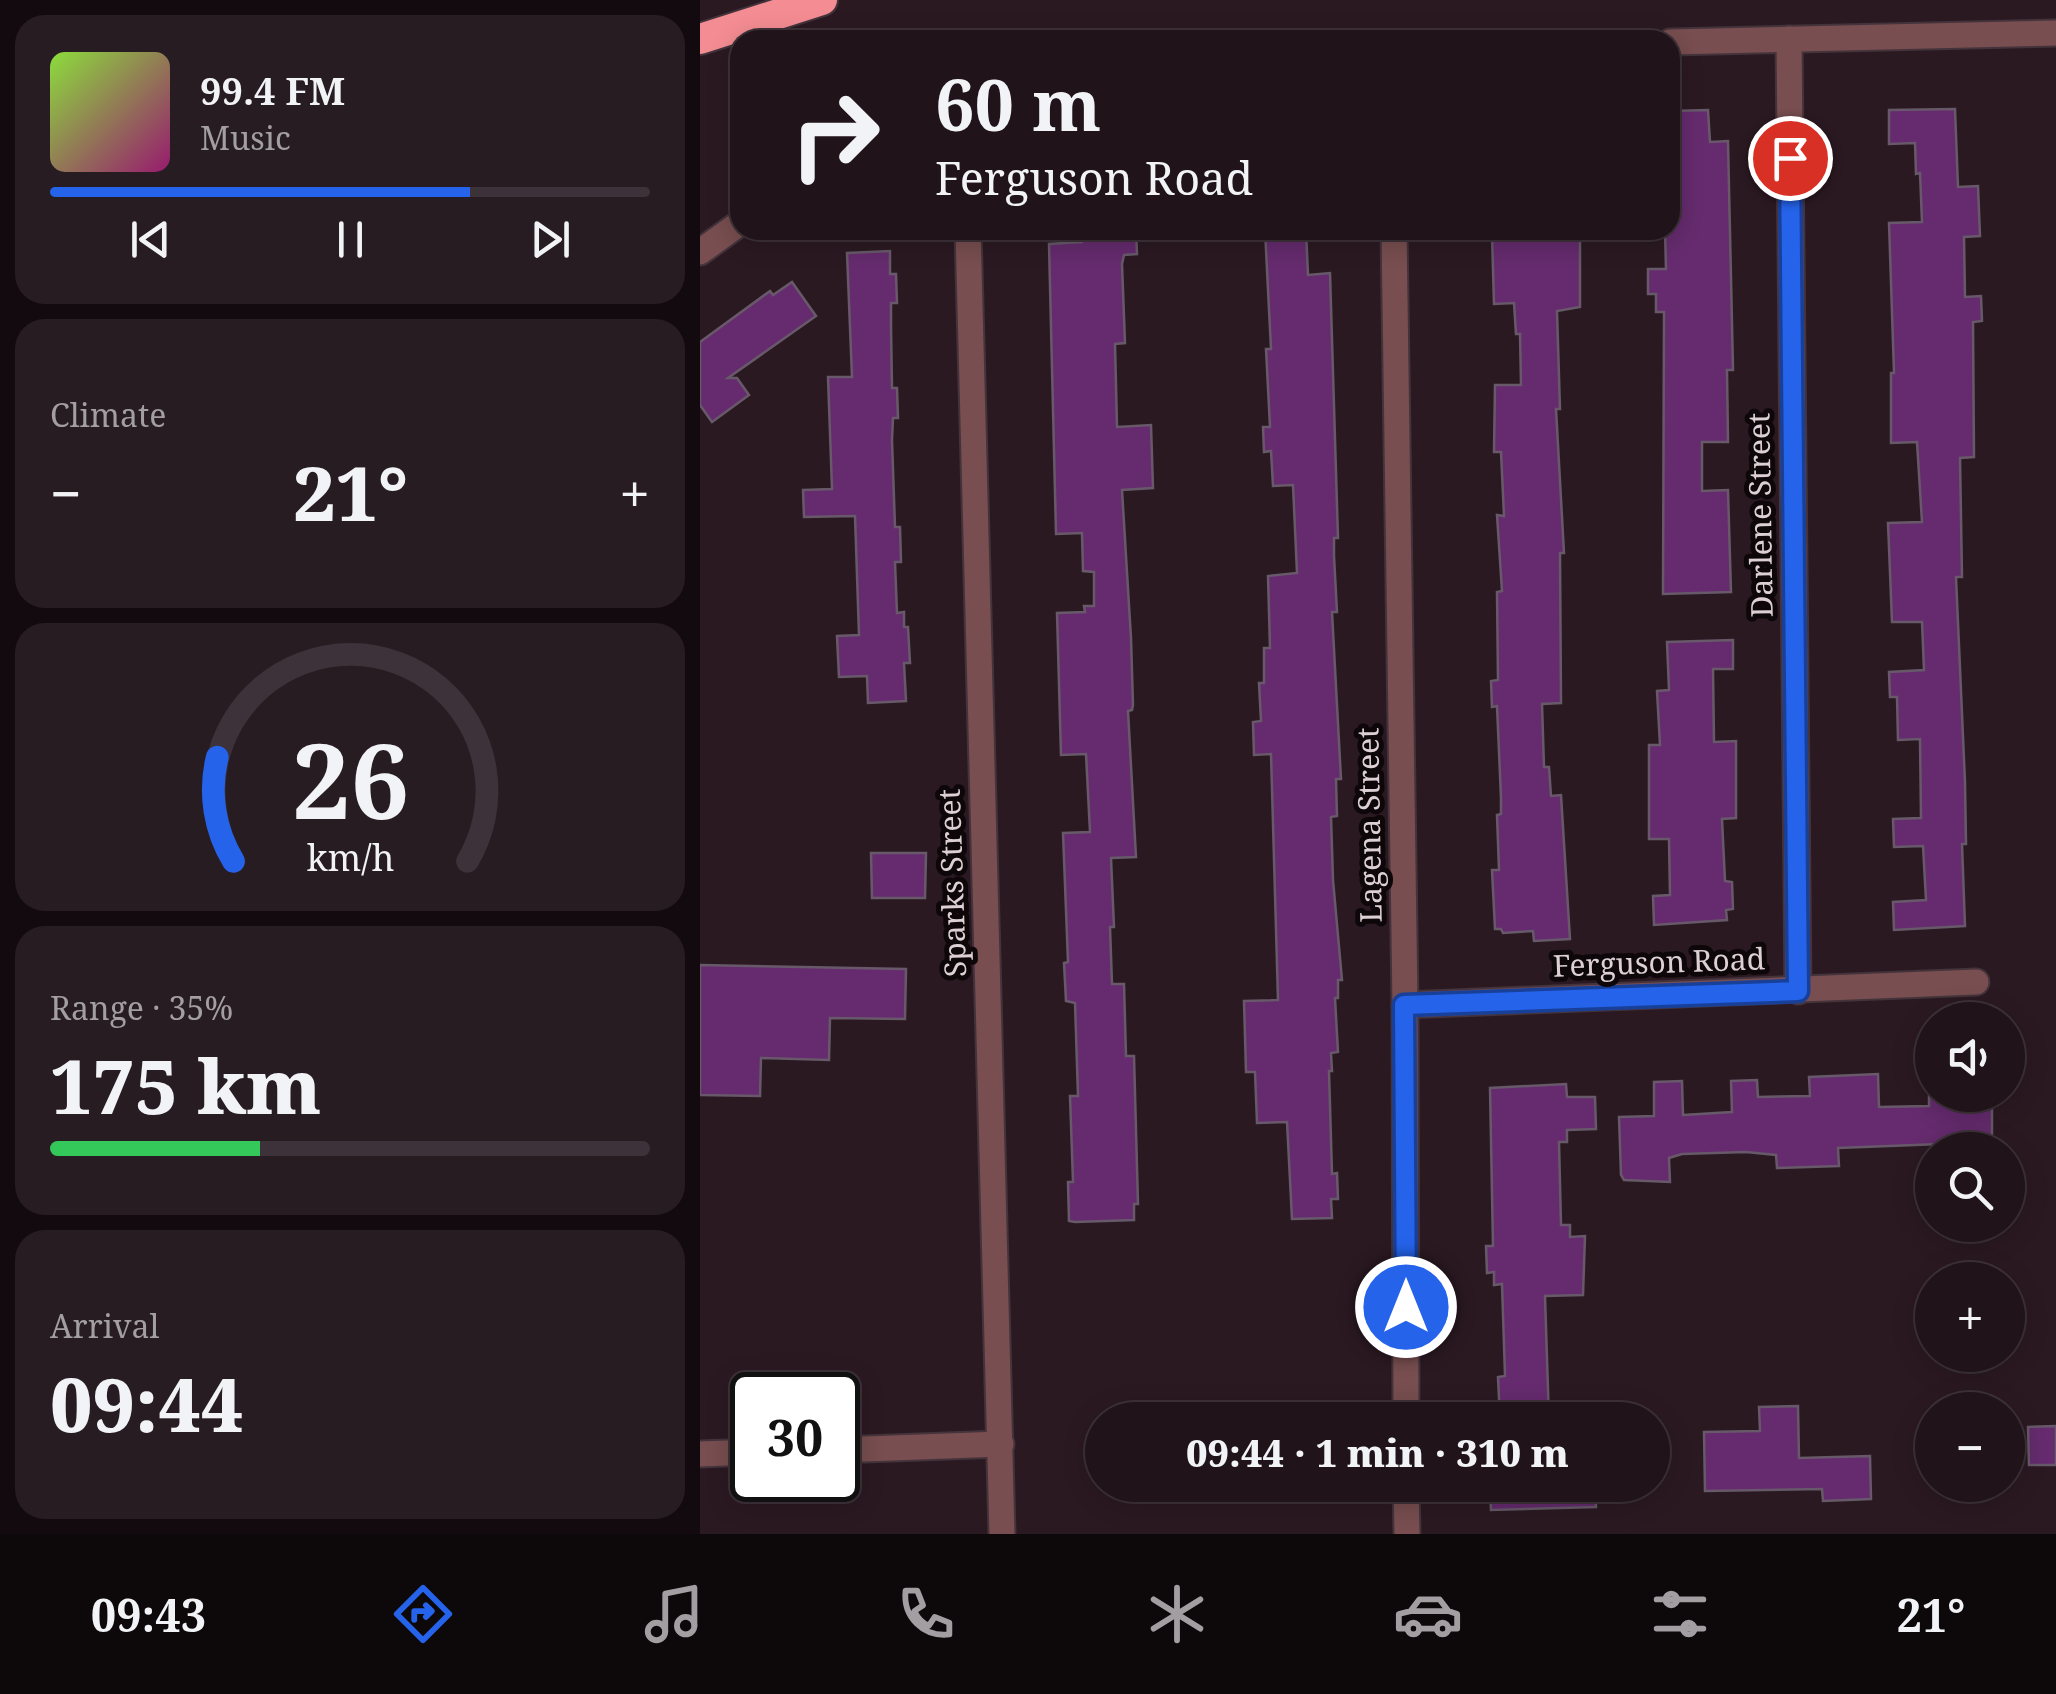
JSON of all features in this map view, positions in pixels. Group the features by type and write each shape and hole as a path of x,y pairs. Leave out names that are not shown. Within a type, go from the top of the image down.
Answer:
{"highway":[{"path":"730,30 822,0"},
{"path":"700,40 730,30"}],"street":[{"path":"1680,42 2056,33"},
{"name":"Darlene Street","path":"1789,39 1798,991"},
{"path":"700,252 730,230"},
{"name":"Sparks Street","path":"968,240 1002,1534"},
{"name":"Lagena Street","path":"1394,240 1406,1402"},
{"name":"Ferguson Road","path":"1404,1005 1976,982"},
{"path":"860,1449 1001,1444"},
{"path":"700,1454 730,1453"},
{"path":"1406,1502 1406,1534"}],"building":[{"path":"1955,109 1958,187 1978,186 1980,236 1964,237 1965,297 1981,296 1982,321 1973,322 1974,457 1960,458 1962,577 1956,577 1965,782 1965,926 1894,930 1893,902 1926,900 1923,846 1894,847 1893,819 1921,818 1920,739 1898,740 1897,697 1890,697 1889,672 1924,670 1922,622 1892,622 1888,523 1922,522 1917,442 1891,443 1894,373 1889,223 1922,222 1915,143 1889,144 1889,110"},
{"path":"1708,110 1710,142 1728,141 1733,370 1727,370 1728,442 1702,442 1702,491 1728,490 1731,592 1663,594 1664,312 1656,312 1656,294 1648,294 1648,269 1666,269 1665,240 1680,240 1680,111"},
{"path":"1136,240 1137,254 1124,255 1122,264 1125,343 1115,344 1117,427 1151,425 1153,488 1122,490 1131,638 1133,705 1128,711 1136,857 1111,858 1112,984 1124,984 1126,1056 1134,1056 1138,1204 1134,1204 1134,1220 1075,1222 1069,1221 1068,1182 1073,1182 1070,1096 1078,1096 1075,1003 1066,1001 1063,833 1090,832 1086,754 1061,755 1057,613 1085,612 1084,606 1094,606 1094,572 1083,571 1082,533 1056,534 1049,244"},
{"path":"1266,240 1306,240 1308,275 1330,273 1338,538 1334,538 1337,612 1332,612 1341,779 1336,779 1337,816 1331,817 1342,980 1338,980 1335,998 1338,1052 1331,1053 1329,1071 1332,1174 1337,1173 1338,1199 1331,1199 1332,1218 1292,1219 1287,1122 1257,1123 1255,1072 1246,1072 1244,1001 1278,1000 1271,754 1254,755 1253,722 1261,721 1259,683 1264,683 1264,648 1270,648 1268,576 1297,573 1293,485 1273,486 1271,451 1264,452 1263,427 1270,427 1266,349 1271,349"},
{"path":"1492,240 1580,240 1580,307 1557,311 1560,409 1556,409 1564,553 1560,553 1561,703 1542,704 1544,767 1549,767 1551,796 1561,795 1570,939 1534,941 1533,931 1503,933 1495,929 1492,870 1499,870 1497,815 1501,814 1501,798 1497,706 1492,707 1491,681 1498,680 1497,592 1502,591 1497,515 1504,516 1501,452 1494,452 1495,385 1521,385 1520,334 1516,334 1514,303 1494,304"},
{"path":"890,251 890,274 896,274 897,303 891,303 892,388 897,388 898,418 893,418 892,440 895,527 900,527 901,562 895,562 897,613 904,612 904,627 908,627 910,663 904,663 906,701 868,703 867,676 839,677 837,636 859,635 855,516 804,517 803,490 832,489 828,377 852,377 847,253"},
{"path":"792,282 816,316 728,378 737,378 749,395 712,422 700,405 700,342 770,291 773,295"},
{"path":"1733,640 1733,669 1713,669 1714,742 1736,741 1736,818 1722,819 1725,881 1732,882 1733,909 1726,910 1727,920 1654,925 1653,896 1670,895 1669,839 1649,839 1649,745 1660,745 1657,691 1669,690 1667,642"},
{"path":"871,853 926,853 925,898 872,898"},
{"path":"700,965 906,969 905,1019 830,1018 829,1060 761,1058 760,1096 700,1095"},
{"path":"1878,1074 1879,1107 1915,1106 1915,1112 1992,1112 1992,1132 1915,1132 1915,1145 1838,1148 1839,1166 1777,1168 1776,1155 1746,1152 1682,1154 1669,1158 1670,1182 1624,1180 1621,1175 1619,1117 1654,1116 1654,1082 1682,1081 1683,1115 1732,1112 1731,1081 1757,1080 1758,1097 1810,1096 1809,1077"},
{"path":"1566,1084 1567,1097 1595,1097 1596,1129 1567,1130 1567,1142 1559,1142 1561,1225 1570,1225 1570,1237 1585,1236 1583,1295 1545,1296 1548,1402 1499,1402 1498,1377 1505,1376 1502,1284 1494,1285 1494,1272 1487,1273 1486,1246 1493,1246 1490,1088"},
{"path":"1798,1406 1799,1458 1870,1456 1871,1499 1823,1501 1822,1489 1705,1491 1704,1432 1760,1431 1759,1407"},
{"path":"2056,1426 2056,1465 2029,1465 2028,1427"},
{"path":"1491,1502 1596,1502 1596,1507 1491,1510"}],"route":[{"path":"1406,1307 1404,1005 1798,991 1790,158"}]}
